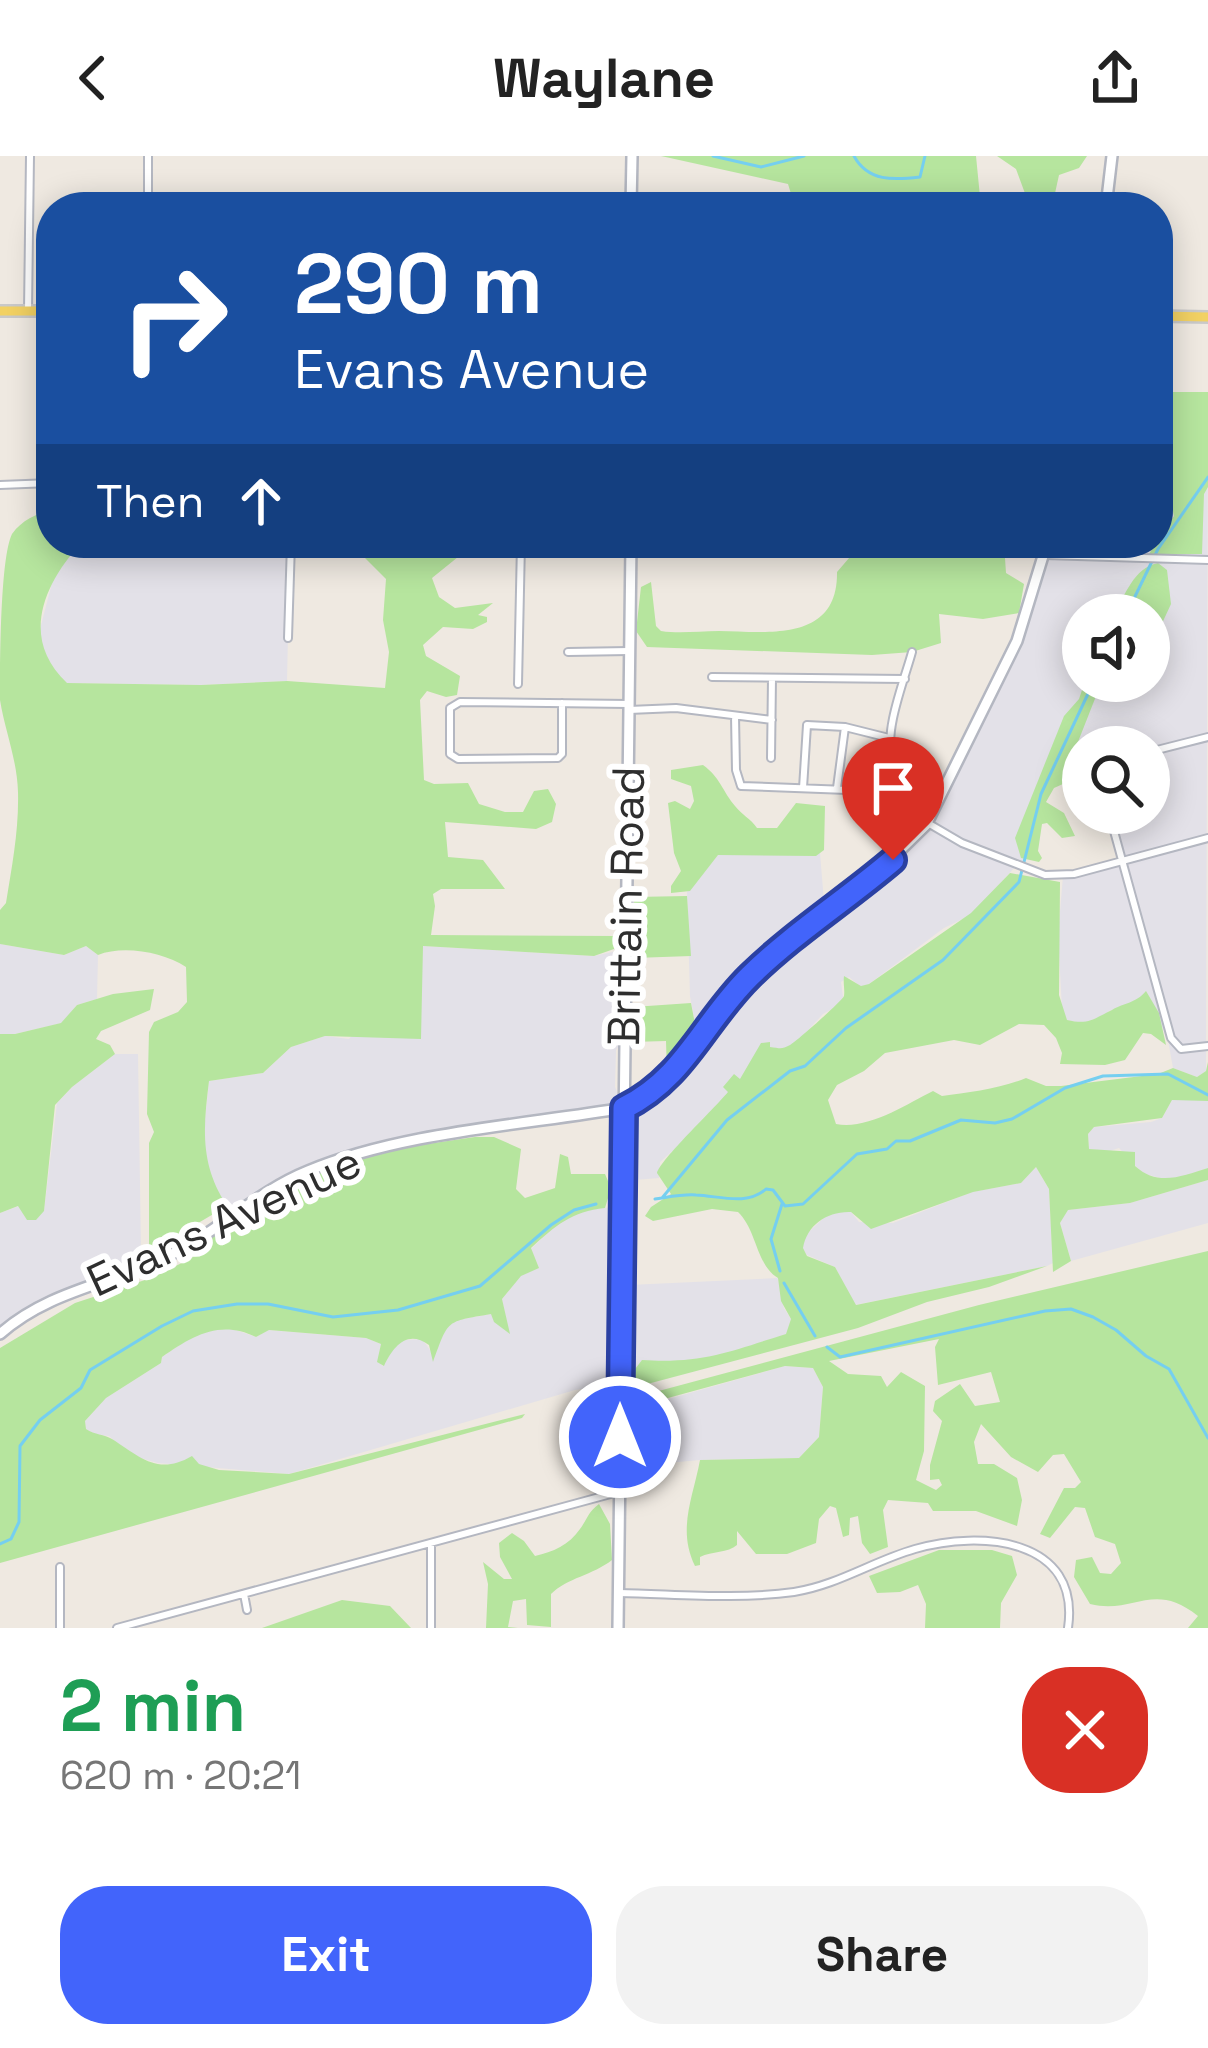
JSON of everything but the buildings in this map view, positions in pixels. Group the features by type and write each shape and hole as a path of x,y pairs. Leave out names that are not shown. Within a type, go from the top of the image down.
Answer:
{"main road":[{"path":"0,311 36,311"},
{"path":"1173,316 1208,317"}],"street":[{"path":"28,311 30,156"},
{"path":"148,156 148,192"},
{"path":"631,192 632,156"},
{"path":"1108,192 1112,156"},
{"path":"0,485 36,484"},
{"path":"288,638 291,558"},
{"path":"518,684 521,558"},
{"name":"Brittain Road","path":"618,1628 631,558"},
{"name":"Evans Avenue","path":"0,1334 49,1301 183,1249 263,1194 323,1165 388,1147 624,1108 666,1082 769,958 884,868 926,825 1014,647 1043,558"},
{"path":"1126,558 1208,560"},
{"path":"568,652 628,651"},
{"path":"912,652 889,738 891,753 905,768 946,785"},
{"path":"712,676 904,679"},
{"path":"771,758 772,678"},
{"path":"562,703 562,754 558,758 458,759 450,754 450,707 455,703 562,703 676,708 772,720"},
{"path":"735,716 736,770 741,786 872,791 926,825 1033,872 1063,876 1208,838"},
{"path":"802,788 807,725 889,738"},
{"path":"837,788 845,728"},
{"path":"1170,746 1208,736"},
{"path":"1114,834 1167,1027 1181,1049 1208,1046"},
{"path":"117,1628 619,1492"},
{"path":"619,1593 794,1592 857,1574 914,1549 955,1541 984,1542 1031,1551 1055,1567 1069,1593 1068,1628"},
{"path":"431,1543 431,1628"},
{"path":"60,1567 60,1628"},
{"path":"244,1594 247,1610"}],"shaded area":[{"path":"1173,392 1208,392 1206,1071 1197,1077 1173,1068 1168,1040 1146,992 1137,1002 1084,1024 1067,1020 1062,1009 1058,935 1063,876 1121,862 1114,834 1170,834 1170,726 1062,726 1062,774 1049,777 1023,868 1016,866 971,915 944,928 869,984 861,987 849,977 841,982 839,1005 823,1014 787,1053 760,1049 695,1131 660,1162 659,1178 623,1181 624,1109 388,1147 306,1172 230,1216 208,1173 202,1146 209,1081 263,1073 291,1047 325,1036 349,1039 423,946 594,956 626,949 625,1037 616,1050 615,1087 624,1107 659,1093 738,988 874,876 926,825 1000,676 1042,558 1173,558"},
{"path":"67,558 290,558 287,681 66,683 45,660 38,637 55,571"},
{"path":"820,853 824,902 725,990 696,1029 690,996 687,892 718,855"},
{"path":"0,944 64,955 86,946 98,955 97,999 77,1005 62,1023 0,1034"},
{"path":"115,1054 138,1054 141,1250 147,1265 49,1301 0,1334 0,1213 19,1206 44,1211 57,1103"},
{"path":"1172,1100 1208,1101 1208,1168 1163,1179 1142,1173 1119,1148 1089,1149 1088,1134 1094,1127 1151,1122 1162,1118"},
{"path":"1036,1167 1049,1189 1053,1263 1047,1266 855,1305 835,1267 802,1248 805,1235 826,1216 851,1212 859,1222 893,1223 972,1192 1021,1183"},
{"path":"1208,1180 1208,1223 1071,1261 1060,1223 1067,1210 1130,1203"},
{"path":"614,1207 609,1385 575,1390 289,1474 158,1463 132,1456 109,1436 86,1429 85,1421 106,1398 161,1363 162,1357 191,1337 207,1331 230,1328 256,1337 268,1330 366,1338 381,1344 378,1362 383,1366 395,1344 403,1340 422,1339 433,1354 444,1328 457,1320 491,1314 509,1333 502,1299 521,1275 539,1268 531,1249 556,1224 581,1210"},
{"path":"778,1278 791,1319 787,1334 717,1357 632,1373 628,1384 629,1285"},
{"path":"785,1366 813,1368 823,1387 819,1437 799,1458 623,1467 627,1406 640,1407"}],"green space":[{"path":"661,156 976,156 980,192 790,192 788,184"},
{"path":"997,156 1087,156 1079,168 1059,175 1055,192 1024,192 1016,169"},
{"path":"1173,392 1208,392 1202,554 1173,554"},
{"path":"36,516 36,558 69,558 47,594 41,630 44,648 67,683 287,681 385,688 389,652 383,620 386,579 365,558 457,558 432,578 439,597 455,608 493,603 478,615 487,617 487,622 473,629 443,627 423,645 426,656 460,676 457,695 427,691 420,700 424,780 468,783 479,804 505,812 523,812 534,791 548,789 556,804 552,822 536,829 445,822 448,857 483,860 505,889 441,889 433,894 431,935 616,936 614,949 594,956 423,946 421,1039 325,1036 291,1047 263,1073 209,1081 208,1161 227,1206 149,1252 149,1143 154,1132 147,1114 149,1032 154,1022 178,1012 187,1002 186,967 143,952 98,955 86,946 64,955 0,944 0,910 6,903 18,806 0,700 5,566 12,534"},
{"path":"849,558 1005,558 1006,573 1024,584 1019,613 983,619 939,614 941,643 912,652 872,655 647,647 636,631 641,587 651,582 656,626 661,631 779,631 813,622 826,611 837,572"},
{"path":"1158,563 1167,570 1170,594 1125,594 1136,576"},
{"path":"1076,702 1094,702 1084,726 1062,726 1062,784 1046,802 1062,812 1062,834 1075,836 1062,838 1047,823 1042,824 1038,851 1042,858 1039,862 1021,858 1015,838 1064,716"},
{"path":"703,765 757,828 777,828 796,803 825,806 824,850 816,856 718,855 690,891 671,893 681,871 668,803 675,801 690,809 694,801 691,786 671,779 671,770"},
{"path":"1010,873 1060,882 1059,995 1067,1020 1091,1020 1146,991 1159,1013 1166,1045 1143,1033 1125,1060 1105,1065 1060,1064 1062,1053 1056,1038 1044,1025 1019,1024 980,1045 954,1040 885,1053 837,1085 828,1100 836,1124 873,1120 933,1091 942,1096 1026,1078 1061,1086 1173,1068 1197,1077 1206,1071 1208,1062 1208,1101 1172,1100 1162,1118 1094,1127 1088,1134 1089,1149 1135,1152 1135,1166 1152,1176 1170,1178 1208,1168 1208,1180 1130,1203 1068,1210 1060,1223 1071,1261 1053,1272 1049,1189 1036,1167 1021,1183 973,1192 871,1229 851,1212 834,1214 814,1226 803,1248 807,1256 835,1267 856,1305 1047,1266 858,1328 636,1387 632,1373 642,1360 682,1360 732,1351 786,1334 791,1319 781,1301 778,1278 765,1265 738,1212 712,1209 653,1221 645,1216 671,1194 657,1173 660,1166 728,1092 723,1087 734,1074 740,1079 761,1043 778,1048 790,1045 844,996 844,976 861,986 869,984 971,913"},
{"path":"687,896 691,956 634,958 634,897"},
{"path":"154,989 150,1010 101,1031 96,1039 110,1045 115,1054 55,1105 44,1211 36,1220 27,1220 18,1206 0,1213 0,1034 61,1023 77,1005 113,994"},
{"path":"691,1003 696,1029 667,1073 666,1041 631,1042 633,1007"},
{"path":"494,1137 521,1149 516,1189 525,1198 555,1188 560,1154 568,1157 571,1174 605,1174 611,1188 605,1208 565,1221 531,1248 539,1268 521,1276 502,1299 510,1334 491,1314 465,1319 446,1330 433,1362 429,1345 414,1339 396,1347 384,1366 377,1362 381,1344 366,1338 269,1330 256,1337 230,1330 207,1332 173,1349 161,1363 106,1398 85,1421 86,1429 159,1464 192,1456 199,1464 219,1470 289,1474 525,1414 522,1418 0,1563 0,1348 75,1303 151,1278 192,1258 200,1246 315,1172 393,1149"},
{"path":"1208,1251 1208,1628 1188,1628 1198,1616 1168,1600 1090,1604 1074,1577 1076,1560 1092,1557 1100,1573 1111,1574 1121,1563 1115,1544 1095,1537 1085,1508 1075,1507 1050,1538 1040,1534 1064,1488 1075,1488 1081,1482 1064,1454 1053,1455 1038,1472 1011,1457 981,1424 974,1442 978,1464 994,1464 1017,1478 1022,1500 1017,1526 976,1511 933,1511 928,1503 888,1500 883,1510 888,1547 870,1554 862,1543 858,1516 850,1518 849,1535 843,1537 836,1508 830,1506 819,1519 816,1543 787,1554 756,1554 737,1531 737,1545 700,1557 700,1565 695,1566 687,1526 700,1460 799,1458 819,1437 823,1387 813,1368 785,1366 635,1407 633,1401 979,1305","holes":["939,1339 935,1347 938,1385 991,1372 1000,1402 975,1406 960,1384 935,1401 933,1411 942,1421 930,1465 930,1480 939,1479 942,1485 936,1490 916,1480 924,1451 925,1386 901,1372 887,1387 881,1376 848,1374 829,1361"]},
{"path":"599,1504 610,1524 612,1560 551,1594 551,1627 527,1625 526,1599 513,1601 508,1627 518,1628 486,1628 488,1584 483,1562 504,1579 512,1579 500,1557 499,1543 512,1533 535,1556 548,1552 571,1539"},
{"path":"939,1550 992,1550 1012,1556 1017,1575 1001,1603 1000,1628 925,1628 926,1604 918,1585 877,1593 869,1576"},
{"path":"342,1600 390,1606 411,1628 262,1628"}],"waterway":[{"path":"713,156 761,167 804,156"},
{"path":"854,156 874,175 901,179 920,177 925,156"},
{"path":"1173,527 1208,477"},
{"path":"1136,594 1154,558"},
{"path":"662,1198 727,1120 943,960 1019,882 1041,794 1084,702"},
{"path":"655,1199 691,1195 742,1199 766,1189 773,1190 785,1206 803,1204 857,1154 887,1149 896,1141 910,1141 961,1120 995,1123 1012,1119 1065,1088 1103,1076 1168,1074 1208,1095"},
{"path":"0,1544 11,1539 19,1522 20,1446 40,1420 81,1388 90,1370 162,1326 193,1311 237,1304 268,1304 333,1317 398,1310 480,1286 551,1225 574,1210 596,1204"},
{"path":"780,1271 771,1239 782,1204"},
{"path":"784,1283 815,1336"},
{"path":"827,1347 840,1357 1071,1309 1116,1330 1169,1369 1208,1438"}],"route":[{"path":"620,1437 624,1108 666,1082 714,1017 782,946 893,860"}]}
